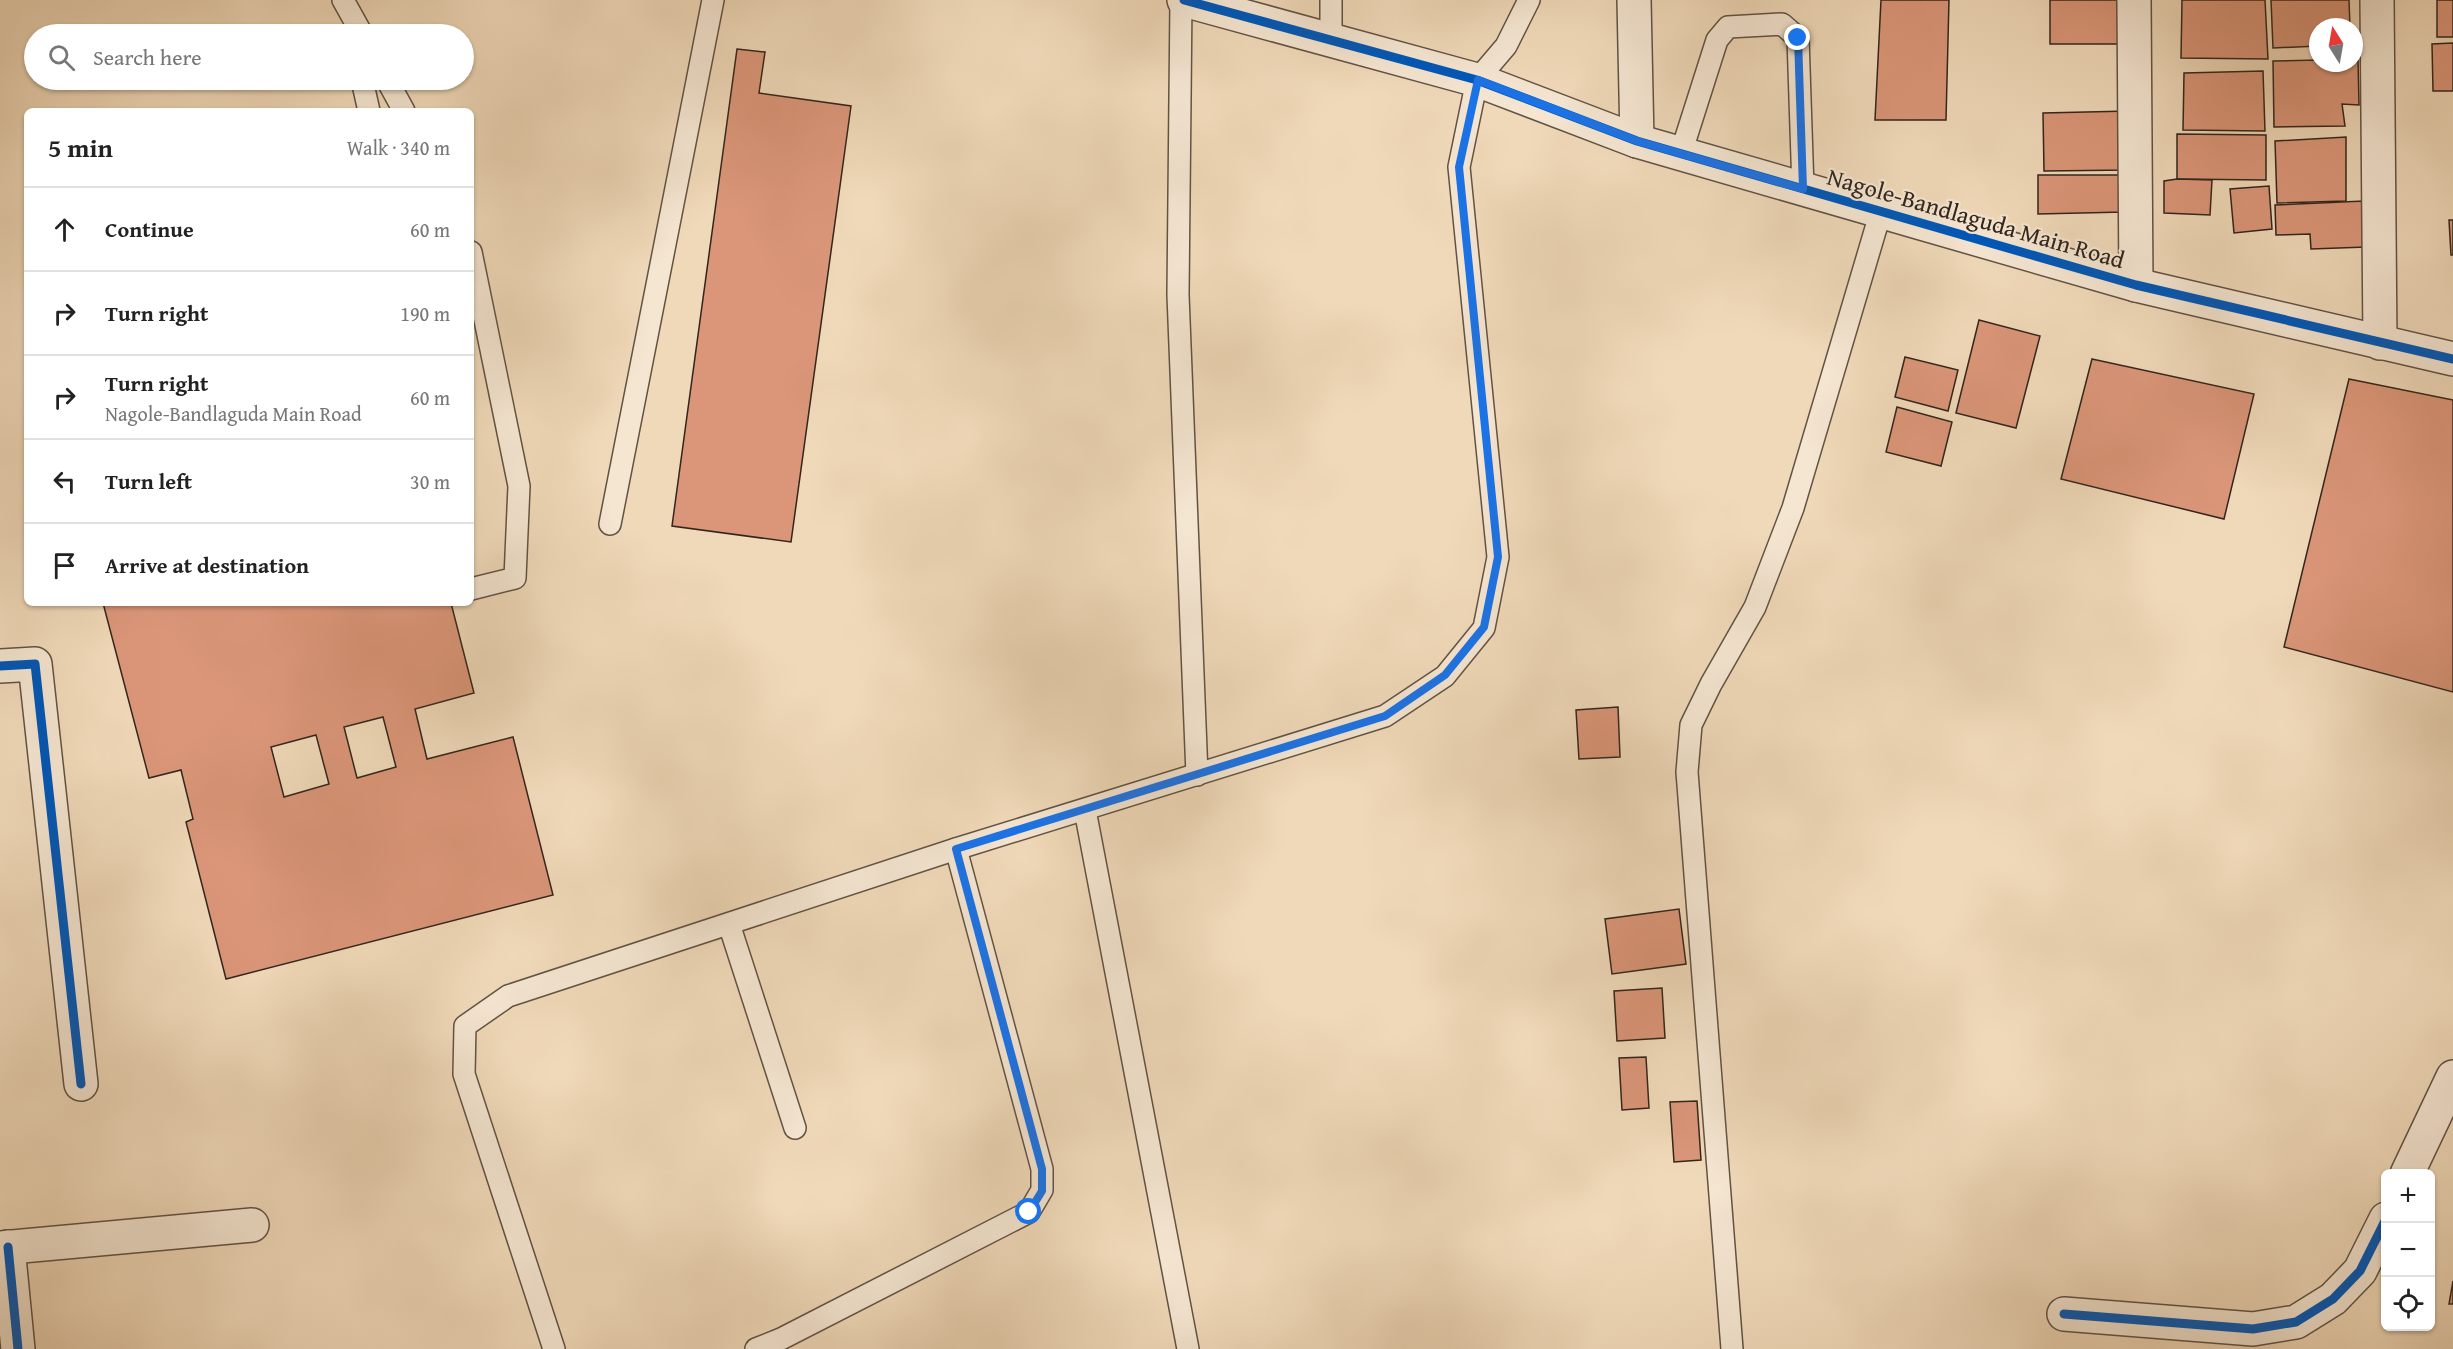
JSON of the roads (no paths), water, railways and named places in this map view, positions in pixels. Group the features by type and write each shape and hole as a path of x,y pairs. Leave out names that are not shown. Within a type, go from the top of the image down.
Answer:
{"street":[{"name":"Nagole-Bandlaguda Main Road","path":"1182,0 1478,80 1637,141 2136,285 2453,359"},
{"path":"1634,0 1637,141"},
{"path":"2134,0 2136,285"},
{"path":"2377,0 2380,343"},
{"path":"0,666 35,664 81,1084"},
{"path":"2409,1169 2453,1077"},
{"path":"2064,1314 2253,1329 2296,1322 2333,1299 2361,1271 2383,1223"},
{"path":"18,1349 4,1247 252,1225"}],"lane":[{"path":"343,0 349,24"},
{"path":"343,0 356,24"},
{"path":"610,524 713,0"},
{"path":"1182,0 1178,295 1197,776"},
{"path":"1331,0 1331,40"},
{"path":"554,1349 464,1074 465,1026 508,996 956,849 1385,716 1445,675 1484,627 1498,557 1459,167 1478,80 1506,46 1529,0"},
{"path":"1681,153 1717,40 1728,27 1782,24 1798,38 1803,189"},
{"path":"364,90 368,108"},
{"path":"392,90 402,108"},
{"path":"1732,1349 1687,772 1691,725 1710,684 1755,607 1793,508 1881,211"},
{"path":"474,267 519,486 515,578 474,587"},
{"path":"1085,810 1188,1349"},
{"path":"756,1349 781,1339 1029,1212 1042,1191 1042,1169 956,849"},
{"path":"729,924 795,1128"}]}
